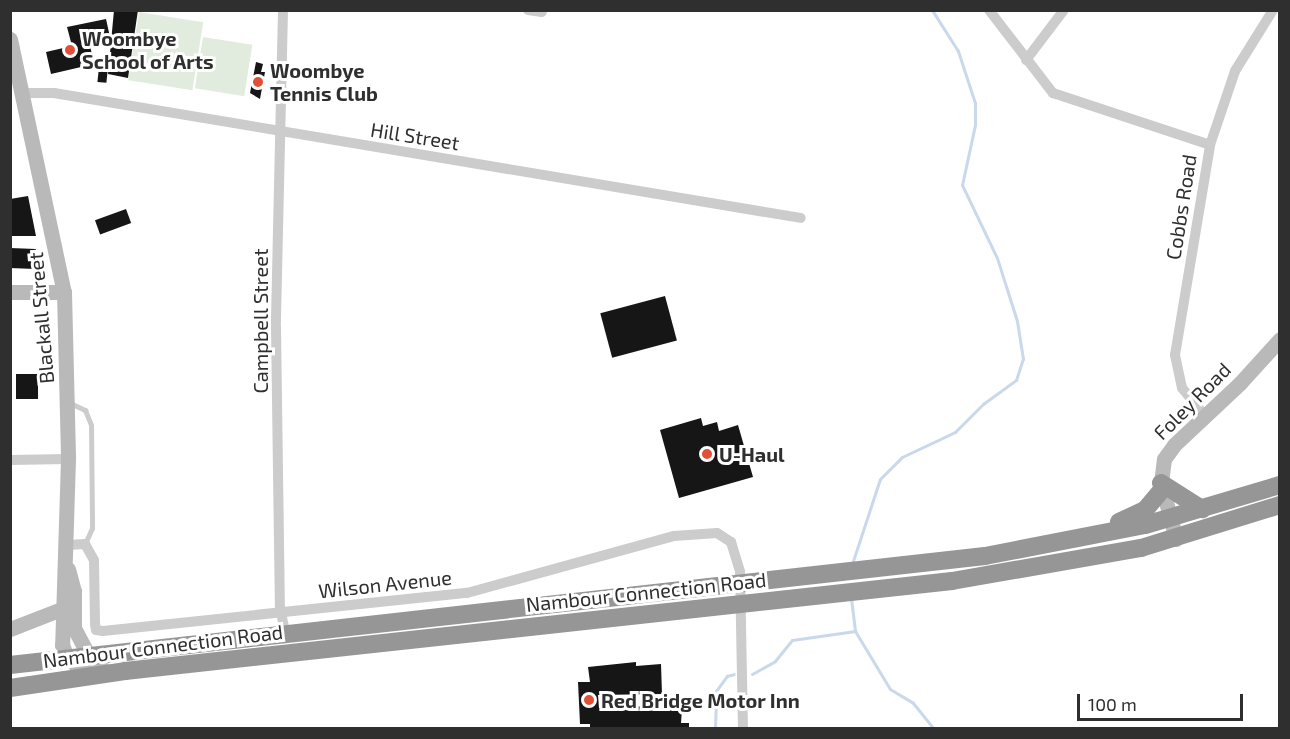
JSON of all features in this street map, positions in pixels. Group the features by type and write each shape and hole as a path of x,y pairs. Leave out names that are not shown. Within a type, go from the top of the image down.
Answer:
{"highway":[{"name":"Nambour Connection Road","path":"10,665 88,654 875,568 1061,542 1170,518 1280,485"},
{"path":"1061,542 1129,519 1145,510 1162,486 1202,509"},
{"name":"Nambour Connection Road","path":"10,688 125,671 877,590 1044,568 1176,539 1280,505"}],"street":[{"name":"Campbell Street","path":"283,10 276,328 281,612 285,632"},
{"path":"528,10 542,12"},
{"path":"989,10 1053,93 1209,145"},
{"path":"1026,60 1064,10"},
{"name":"Cobbs Road","path":"1204,415 1182,388 1175,356 1209,145 1235,71 1273,10"},
{"name":"Blackall Street","path":"10,39 64,292 68,403 68,545 67,607 62,645 67,657"},
{"name":"Hill Street","path":"23,93 54,93 281,133 801,218"},
{"path":"10,292 64,292"},
{"name":"Foley Road","path":"1176,539 1162,486 1168,452 1280,339"},
{"path":"10,460 68,459"},
{"name":"Wilson Avenue","path":"85,544 94,560 96,630 490,589 699,532 717,532 731,542 741,583 743,729"},
{"path":"68,545 85,544"},
{"path":"10,629 67,607"},
{"name":"Blackall Street","path":"67,607 74,628 88,654"},
{"path":"67,657 78,667 125,671"}],"lane":[{"path":"68,403 85,410 91,426 92,528 85,544"}],"green space":[{"path":"139,12 203,22 192,90 128,80"},
{"path":"203,37 252,45 244,96 195,88"}],"building":[{"path":"114,10 138,10 128,78 108,74"},
{"name":"Woombye School of Arts","path":"106,19 110,37 89,41 94,64 51,74 46,52 72,46 67,27"},
{"name":"Woombye Tennis Club","path":"256,62 263,64 261,72 265,72 260,99 250,93"},
{"path":"99,67 108,68 106,83 97,82"},
{"path":"28,196 36,236 10,236 10,199"},
{"path":"126,209 131,223 100,234 95,220"},
{"path":"10,248 36,249 35,269 10,268"},
{"path":"665,296 677,340 612,358 600,313"},
{"path":"16,374 38,374 38,399 16,399"},
{"name":"U-Haul","path":"701,418 703,426 717,422 719,431 738,425 753,477 679,498 660,430"},
{"name":"Red Bridge Motor Inn","path":"636,662 636,666 661,664 662,694 598,695 599,708 676,705 682,709 681,723 689,723 689,728 590,728 590,724 580,724 578,682 590,682 588,667"}],"waterway":[{"path":"852,564 880,479 902,457 955,432 983,404 1016,380 1023,359 1017,321 997,258 962,185 975,125 975,103 958,51 932,10"},
{"path":"851,598 855,631 890,689 913,703 933,728"},
{"path":"752,674 775,661 792,640 855,631"},
{"path":"715,728 716,691 727,676 734,674"}],"place":[{"name":"Woombye School of Arts","path":"70,50"},
{"name":"Woombye Tennis Club","path":"258,82"},
{"name":"U-Haul","path":"707,454"},
{"name":"Red Bridge Motor Inn","path":"589,700"}]}
